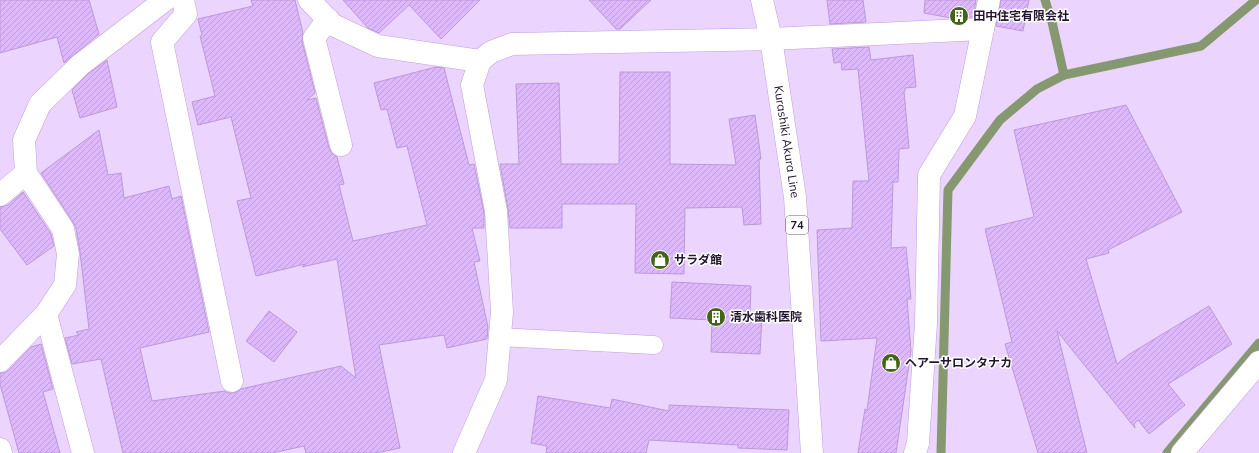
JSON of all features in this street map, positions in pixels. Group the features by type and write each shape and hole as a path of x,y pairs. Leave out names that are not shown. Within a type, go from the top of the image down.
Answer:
{"street":[{"path":"0,362 46,314 65,285 68,254 63,229 26,173 24,140 40,104 80,65 165,0"},
{"path":"183,0 186,14 162,42 232,381"},
{"path":"309,0 333,25 378,46 480,61"},
{"name":"Kurashiki Akura Line","path":"762,0 771,39 795,197 812,453"},
{"path":"915,453 918,443 926,324 929,175 965,116 989,0"},
{"path":"328,19 314,38 341,145"},
{"path":"464,453 496,380 502,312 496,211 472,85 480,61 491,52 512,44 771,39 983,29"},
{"path":"0,195 26,173"},
{"path":"46,314 83,453"},
{"path":"1182,453 1259,362"},
{"path":"0,449 1,453"}],"lane":[{"path":"500,336 654,345"}],"building":[{"path":"0,0 89,0 99,34 64,63 57,37 0,53"},
{"path":"251,0 295,0 303,33 302,41 315,93 307,100 316,98 329,148 337,157 344,184 339,185 353,241 427,225 407,146 397,148 387,109 381,110 374,83 436,67 444,68 469,165 474,164 484,213 484,228 472,228 480,261 474,262 488,327 487,339 447,348 444,335 379,345 400,448 376,453 306,453 304,446 272,453 123,453 101,359 72,364 65,338 79,335 76,332 89,329 80,252 76,228 41,173 99,130 108,175 121,173 124,198 169,186 172,199 181,196 209,332 140,348 152,401 225,391 228,393 234,393 241,389 341,366 356,378 337,259 302,267 305,264 256,276 237,201 251,198 231,117 198,125 192,102 215,96 200,36 202,35 198,19 253,6"},
{"path":"343,0 480,0 441,39 409,5 379,33 368,28"},
{"path":"589,0 651,0 620,29 616,29"},
{"path":"827,0 863,0 866,22 830,24"},
{"name":"田中住宅有限会社","path":"925,0 976,0 973,17 951,18 924,13"},
{"path":"1001,0 1029,0 1023,31 996,26"},
{"path":"869,47 871,60 913,55 916,87 905,88 904,91 909,148 899,149 898,182 893,182 891,248 906,247 911,299 907,299 911,351 896,453 858,453 865,409 867,410 877,338 821,341 817,230 852,228 853,181 869,181 858,69 842,70 841,62 834,63 832,49"},
{"path":"107,60 117,107 80,118 72,90 88,74"},
{"path":"620,72 670,72 670,164 736,165 729,119 755,115 761,159 759,159 761,224 744,225 742,207 685,208 684,274 635,273 636,204 562,204 562,228 510,228 500,164 519,164 516,84 559,83 561,164 619,164"},
{"path":"1126,105 1182,212 1108,250 1109,253 1086,259 1117,364 1128,355 1209,306 1232,344 1168,384 1185,405 1149,434 1138,420 1134,424 1135,428 1057,331 1087,453 1038,453 1005,344 1012,342 985,229 1034,217 1014,130"},
{"path":"23,192 51,234 54,246 27,265 0,229 0,207 8,205"},
{"name":"清水歯科医院","path":"672,282 751,286 750,315 762,315 760,354 711,352 712,320 670,318"},
{"path":"269,311 297,332 274,362 246,341"},
{"path":"41,344 53,389 43,392 60,453 19,453 0,384 0,373 4,373 9,370 31,347"},
{"path":"538,396 610,408 612,399 669,411 669,405 789,410 787,450 738,448 738,445 649,440 646,453 546,453 547,446 531,443"}],"waterway":[{"path":"1045,0 1052,22 1064,75"},
{"path":"941,453 948,190 1000,120 1037,89 1064,75 1201,46 1256,0"},
{"path":"1167,453 1259,343"}],"place":[{"name":"田中住宅有限会社","path":"959,16"},
{"name":"サラダ館","path":"660,260"},
{"name":"清水歯科医院","path":"716,317"},
{"name":"ヘアーサロンタナカ","path":"891,363"}]}
